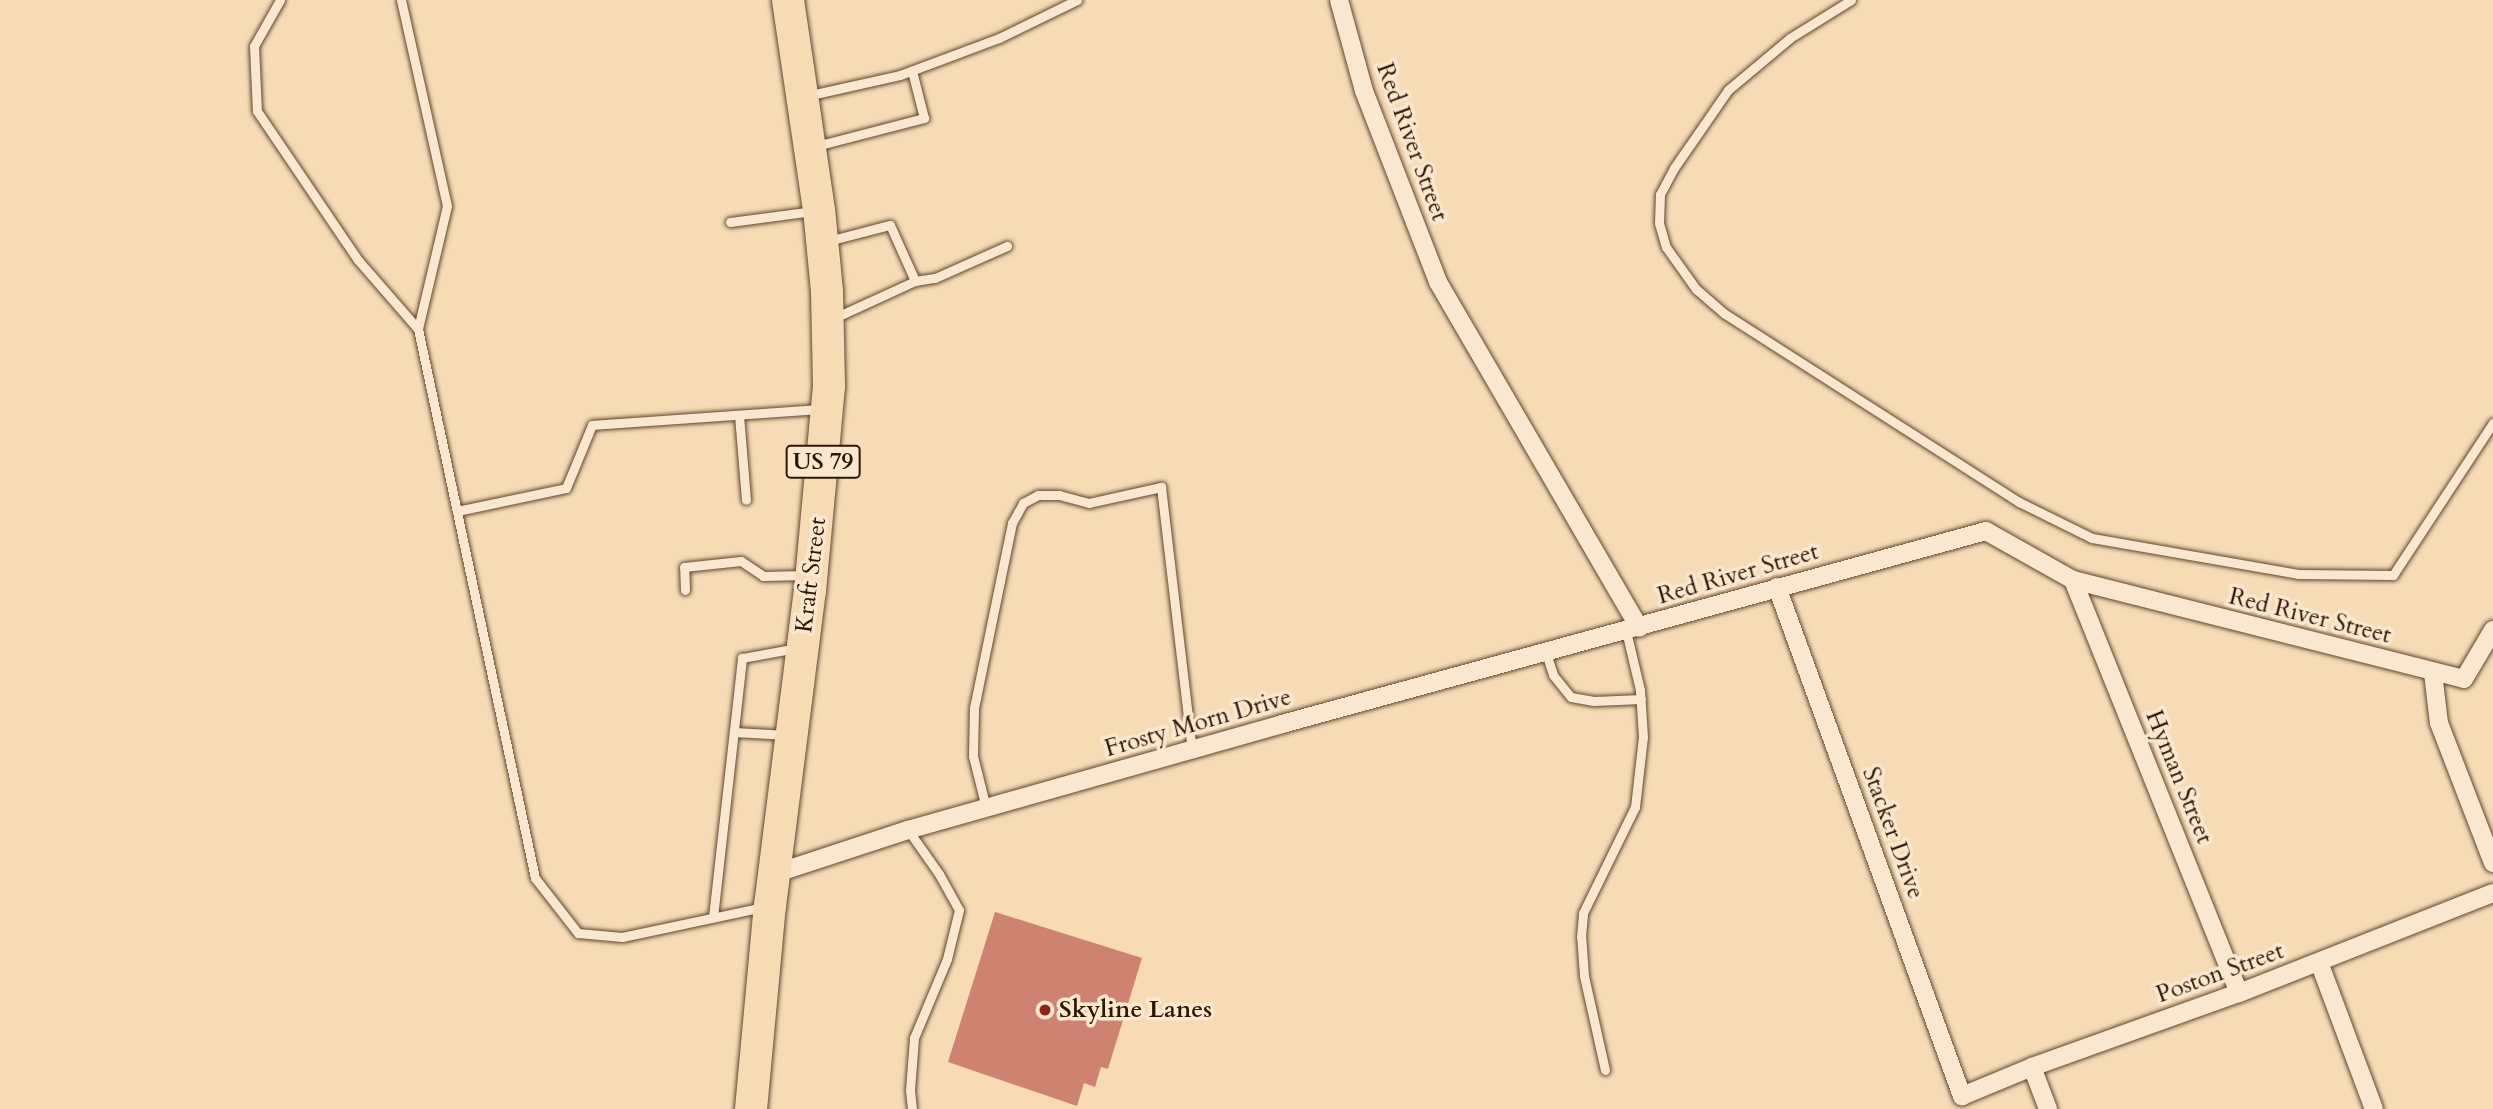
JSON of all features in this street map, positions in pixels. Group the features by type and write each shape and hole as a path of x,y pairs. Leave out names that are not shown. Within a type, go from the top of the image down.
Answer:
{"highway":[{"name":"Kraft Street","path":"751,1109 770,906 811,575 827,408 827,321 819,210 788,0"}],"street":[{"name":"Red River Street","path":"1339,0 1364,91 1438,282 1633,630 1777,587 1986,531 2073,580 2433,673 2464,679 2493,631"},
{"name":"Hyman Street","path":"2073,580 2239,993"},
{"name":"Stacker Drive","path":"1777,587 1962,1096"},
{"name":"Frosty Morn Drive","path":"774,874 986,808 1633,630"},
{"path":"2433,673 2439,723 2493,863"},
{"name":"Poston Street","path":"1962,1096 2032,1067 2239,993 2493,893"},
{"path":"2319,962 2375,1109"},
{"path":"2032,1067 2048,1109"}],"lane":[{"path":"280,0 254,46 257,111 358,260 418,329"},
{"path":"401,0 447,206 418,329 535,878 578,933 622,937 770,906"},
{"path":"804,97 912,71 999,38 1077,0"},
{"path":"1851,0 1790,38 1728,90 1674,168 1660,194 1659,223 1666,247 1696,289 1726,314 2019,502 2092,538 2298,574 2393,576 2493,423"},
{"path":"811,147 924,118 912,71"},
{"path":"730,222 819,210"},
{"path":"822,243 890,225 915,281"},
{"path":"827,321 915,281 935,278 1007,246"},
{"path":"457,511 566,488 592,425 827,408"},
{"path":"739,415 746,500"},
{"path":"986,808 972,755 974,708 1012,523 1023,503 1038,495 1059,495 1089,503 1161,487 1192,750"},
{"path":"685,590 684,567 741,561 762,576 811,575"},
{"path":"1605,1070 1584,976 1581,937 1583,913 1635,807 1643,737 1633,630"},
{"path":"713,917 743,658 802,647"},
{"path":"1546,653 1553,675 1571,697 1594,701 1641,699"},
{"path":"734,732 791,736"},
{"path":"908,831 939,874 959,910 947,959 914,1038 912,1109"}],"building":[{"name":"Skyline Lanes","path":"995,912 1142,958 1108,1069 1101,1067 1095,1087 1084,1083 1077,1106 948,1062"}],"place":[{"name":"Skyline Lanes","path":"1045,1010"}]}
